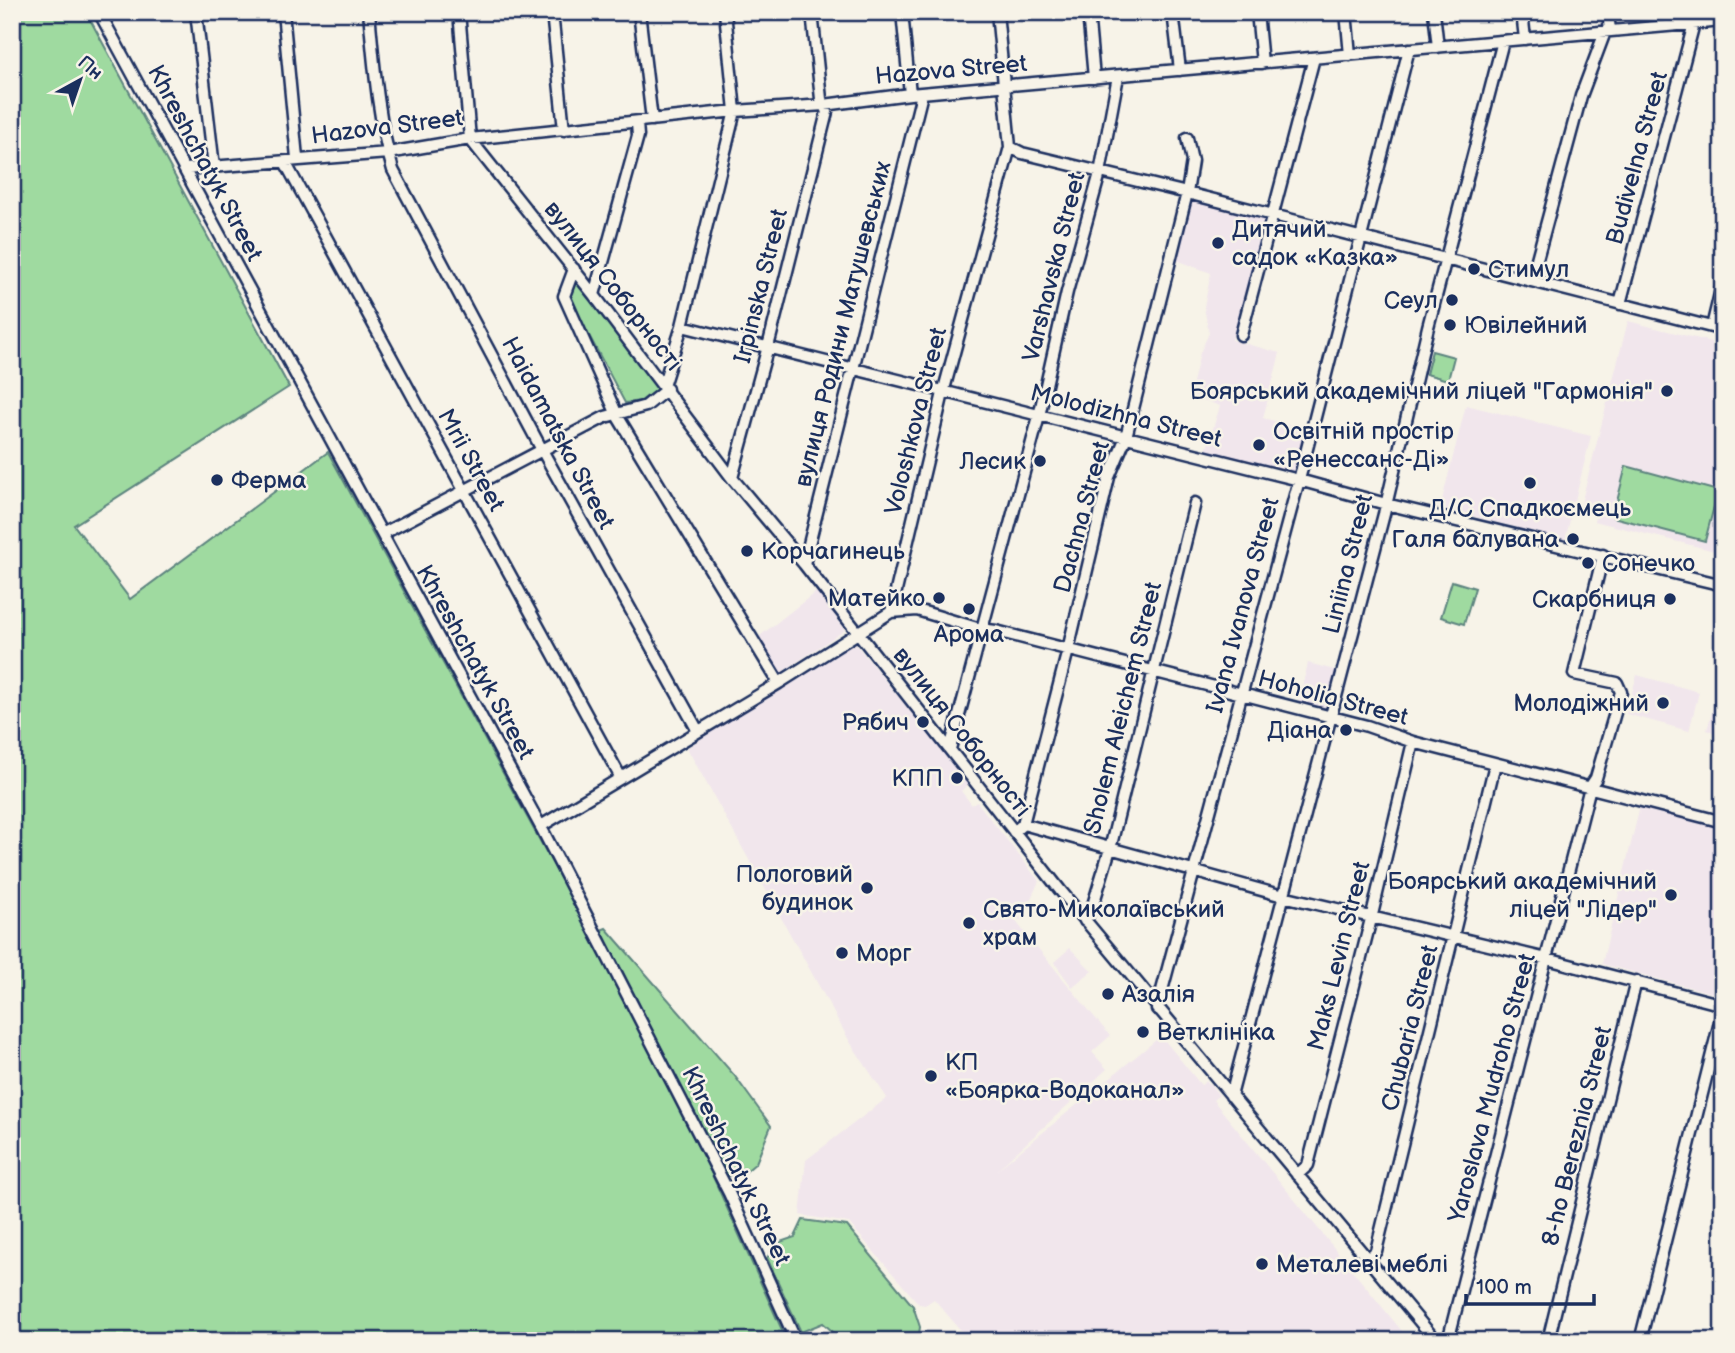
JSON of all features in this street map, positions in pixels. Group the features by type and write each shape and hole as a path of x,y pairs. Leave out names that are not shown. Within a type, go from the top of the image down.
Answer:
{"street":[{"name":"Khreshchatyk Street","path":"99,12 541,826 729,1193 796,1341"},
{"path":"196,12 214,167"},
{"path":"283,12 297,159"},
{"name":"Haidamatska Street","path":"369,12 374,65 393,170 542,450 698,731"},
{"path":"458,12 470,139"},
{"path":"552,12 564,130"},
{"path":"639,12 652,120"},
{"path":"382,534 618,412 646,406 665,387 735,111 725,12"},
{"name":"Irpinska Street","path":"732,478 827,111 821,99 812,12"},
{"path":"902,12 911,94"},
{"name":"Voloshkova Street","path":"891,612 943,393 1010,147 997,12"},
{"path":"1087,12 1094,78"},
{"path":"1173,12 1180,70"},
{"path":"1257,12 1262,63"},
{"path":"1346,12 1350,55"},
{"path":"1434,12 1438,47"},
{"path":"1522,12 1525,39"},
{"path":"1531,281 1581,96 1608,31 1608,12"},
{"name":"Budivelna Street","path":"1620,304 1697,12"},
{"name":"Hazova Street","path":"185,169 388,153 470,139 735,111 824,105 911,94 1723,21"},
{"name":"Liniina Street","path":"1231,1096 1386,504 1445,259 1503,41"},
{"name":"Ivana Ivanova Street","path":"1157,1009 1196,873 1409,49"},
{"path":"1241,335 1314,58"},
{"name":"Varshavska Street","path":"950,749 1039,416 1067,292 1100,173 1118,76"},
{"name":"вулиця Родини Матушевських","path":"804,564 922,94"},
{"path":"594,295 638,136 637,123"},
{"name":"Dachna Street","path":"1023,824 1109,477 1126,437 1187,192 1192,161 1187,138"},
{"name":"вулиця Соборності","path":"470,139 574,268 732,478 804,564 1085,921 1436,1341"},
{"path":"1010,147 1022,153 1100,173 1187,192 1717,328 1723,281"},
{"name":"Mrii Street","path":"285,162 621,778"},
{"path":"574,268 564,296 618,417 779,683"},
{"name":"Molodizhna Street","path":"682,326 1557,547 1603,555 1723,585"},
{"name":"Sholem Aleichem Street","path":"1085,921 1093,905 1110,849 1195,503"},
{"name":"Yaroslava Mudroho Street","path":"1445,1341 1449,1337 1590,787 1596,778 1621,692 1617,683 1574,674 1603,555"},
{"name":"Hoholia Street","path":"891,612 917,610 981,629 1367,726 1413,742 1494,764 1723,822"},
{"path":"541,826 779,683 891,612"},
{"name":"Maks Levin Street","path":"1297,1175 1308,1165 1413,742"},
{"name":"Chubaria Street","path":"1368,1259 1376,1251 1494,764"},
{"path":"1014,832 1023,824 1283,896 1547,959 1723,1008 1640,1341"},
{"name":"8-ho Bereznia Street","path":"1548,1341 1636,982"}],"shaded area":[{"path":"1190,197 1266,217 1232,340 1280,353 1263,418 1305,429 1294,476 1206,451 1220,406 1190,395 1200,353 1209,333 1204,307 1211,273 1174,259"},
{"name":"Боярський академічний ліцей \"Гармонія\"","path":"1628,321 1723,345 1723,553 1594,521 1597,509 1581,504"},
{"path":"1466,405 1591,436 1565,540 1440,508"},
{"path":"817,591 845,630 779,674 756,639"},
{"path":"854,642 969,784 961,791 972,805 977,802 1039,881 1021,920 1013,918 1110,1036 1092,1052 1107,1069 997,1170 1161,1036 1201,1085 1207,1081 1219,1095 1213,1100 1410,1341 970,1341 934,1299 925,1305 919,1304 849,1223 800,1215 806,1160 887,1098 850,1042 687,748"},
{"path":"1308,663 1338,671 1327,710 1298,705"},
{"name":"Молодіжний","path":"1637,675 1699,692 1689,731 1626,714"},
{"path":"1723,675 1723,735 1707,730"},
{"name":"Боярський академічний ліцей \"Лідер\"","path":"1640,806 1723,827 1723,996 1602,964"},
{"path":"1070,948 1092,971 1072,987 1054,962"}],"green space":[{"path":"12,12 86,12 289,387 74,525 130,599 328,452 664,1068 787,1341 12,1341"},
{"path":"574,280 658,388 641,401 625,403 568,296"},
{"path":"1432,351 1454,357 1448,380 1426,374"},
{"path":"1626,466 1718,491 1705,541 1613,517"},
{"path":"1452,581 1475,588 1464,624 1441,617"},
{"path":"606,928 734,1075 771,1126 756,1163 743,1174 727,1176 601,930"},
{"path":"803,1220 847,1226 913,1306 920,1327 918,1341 843,1341 823,1323 801,1332 767,1258 777,1243 795,1237"}],"place":[{"name":"Дитячий садок «Казка»","path":"1218,243"},
{"name":"Стимул","path":"1474,269"},
{"name":"Сеул","path":"1452,300"},
{"name":"Ювілейний","path":"1450,325"},
{"name":"Боярський академічний ліцей \"Гармонія\"","path":"1667,391"},
{"name":"Освітній простір «Ренессанс-Ді»","path":"1259,445"},
{"name":"Лесик","path":"1040,461"},
{"name":"Ферма","path":"217,480"},
{"name":"Д/С Спадкоємець","path":"1530,483"},
{"name":"Галя балувана","path":"1573,539"},
{"name":"Корчагинець","path":"747,551"},
{"name":"Сонечко","path":"1588,563"},
{"name":"Матейко","path":"939,598"},
{"name":"Скарбниця","path":"1670,599"},
{"name":"Арома","path":"969,609"},
{"name":"Молодіжний","path":"1663,703"},
{"name":"Рябич","path":"923,722"},
{"name":"Діана","path":"1346,730"},
{"name":"КПП","path":"957,778"},
{"name":"Пологовий будинок","path":"867,888"},
{"name":"Боярський академічний ліцей \"Лідер\"","path":"1671,895"},
{"name":"Свято-Миколаївський храм","path":"969,923"},
{"name":"Морг","path":"842,953"},
{"name":"Азалія","path":"1108,994"},
{"name":"Ветклініка","path":"1143,1032"},
{"name":"КП «Боярка-Водоканал»","path":"931,1076"},
{"name":"Металеві меблі","path":"1262,1264"}]}
